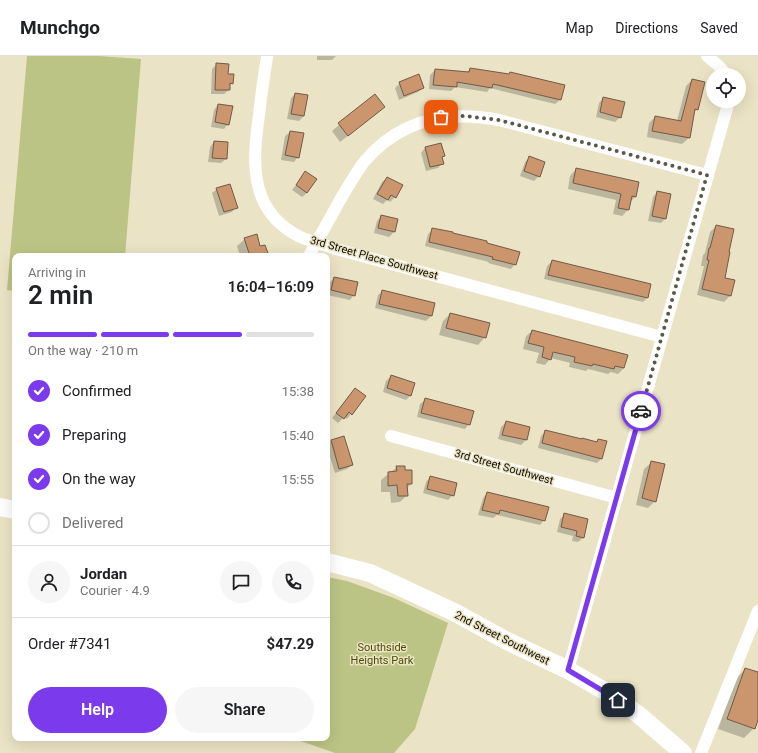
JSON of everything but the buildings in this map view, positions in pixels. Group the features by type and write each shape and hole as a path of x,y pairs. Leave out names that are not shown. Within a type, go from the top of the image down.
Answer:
{"main road":[{"path":"0,507 12,509"},
{"name":"2nd Street Southwest","path":"330,563 370,573 454,612 505,640 568,670 608,693 633,711 683,753"}],"street":[{"path":"707,56 721,68"},
{"name":"3rd Street Place Southwest","path":"267,57 255,150 255,170 257,181 265,203 277,220 293,234 448,280 662,337"},
{"path":"568,670 727,108"},
{"path":"310,253 355,175 375,151 393,136 406,128 441,117 465,116 499,120 707,175"},
{"name":"3rd Street Southwest","path":"391,436 617,498"},
{"path":"701,753 758,611"}],"green space":[{"path":"27,56 99,56 141,59 125,253 12,253 12,291 7,290"},
{"name":"Southside Heights Park","path":"330,578 347,581 394,598 448,623 415,729 394,753 335,753 301,741 330,741"}],"way so far":[{"path":"441,117 465,116 484,117 499,120 707,175 641,411"}],"route":[{"path":"618,700 568,670 641,411"}]}
